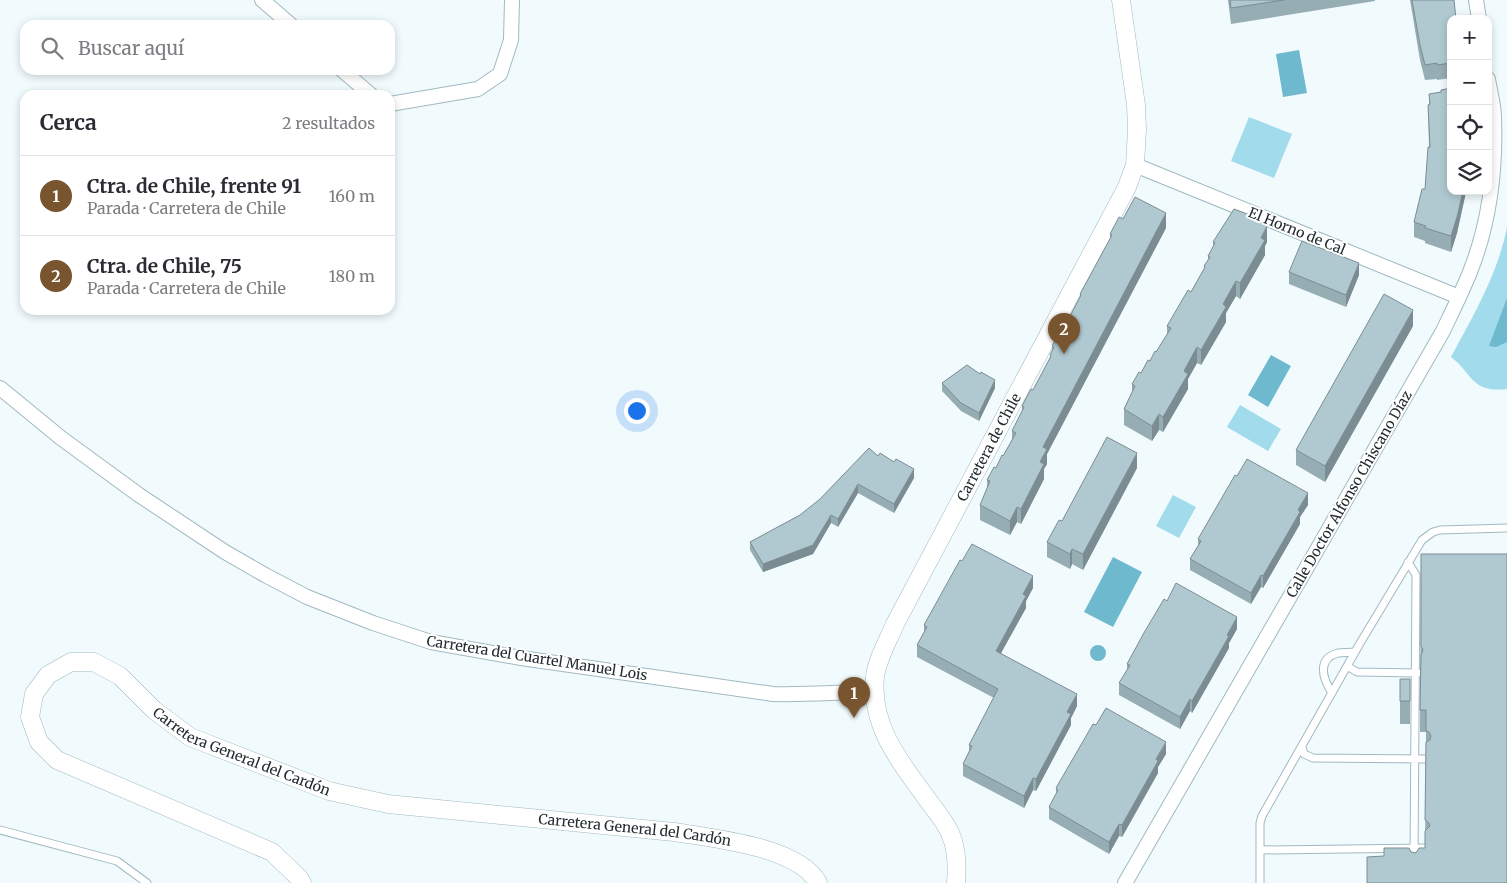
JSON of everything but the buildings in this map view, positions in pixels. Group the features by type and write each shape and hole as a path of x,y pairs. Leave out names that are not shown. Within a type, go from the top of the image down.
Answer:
{"street":[{"path":"262,0 285,20"},
{"path":"395,103 478,89 500,74 511,40 512,0"},
{"name":"Carretera de Chile","path":"956,883 954,843 944,822 909,774 884,735 877,714 875,678 879,660 895,624 1127,187 1135,165 1137,147 1136,105 1121,0"},
{"path":"1476,0 1478,15"},
{"path":"348,75 365,90"},
{"name":"Calle Doctor Alfonso Chiscano Díaz","path":"1125,883 1443,331 1471,271 1481,237 1492,186 1494,116 1492,104"},
{"name":"El Horno de Cal","path":"1135,165 1459,297"},
{"name":"Carretera del Cuartel Manuel Lois","path":"0,388 61,438 225,552 307,596 373,623 431,642 521,658 773,694 799,695 834,692 875,692"},
{"name":"Carretera General del Cardón","path":"302,883 300,878 272,852 57,760 39,742 30,717 34,694 48,675 71,662 94,662 120,676 154,710 190,737 329,791 388,804 674,832 743,844 788,857 808,869 818,883"}],"lane":[{"path":"1260,883 1260,823 1262,816 1354,652 1422,540 1433,532 1456,529 1507,528"},
{"path":"1408,562 1416,575 1414,870"},
{"path":"1332,693 1324,678 1326,661 1338,653 1354,652"},
{"path":"1347,666 1357,672 1418,673"},
{"path":"1302,747 1304,754 1313,758 1426,759"},
{"path":"0,830 117,861 147,883"},
{"path":"1260,850 1425,848"}],"shaded area":[{"path":"1299,50 1307,93 1283,97 1276,54"},
{"path":"1249,117 1292,134 1274,178 1231,161"},
{"path":"1507,227 1507,389 1495,390 1486,388 1474,381 1451,357 1491,278 1498,261"},
{"path":"1507,298 1507,342 1496,347 1489,346"},
{"path":"1271,355 1291,366 1268,407 1248,395"},
{"path":"1240,405 1281,429 1268,451 1227,427"},
{"path":"1173,495 1196,507 1179,538 1156,526"},
{"path":"1113,557 1142,572 1113,627 1084,612"},
{"path":"1095,645 1101,645 1106,650 1104,659 1095,661 1090,656 1090,650"}],"place":[{"name":"Ctra. de Chile, 75","path":"1064,354"},
{"name":"Ctra. de Chile, frente 91","path":"854,718"}]}
